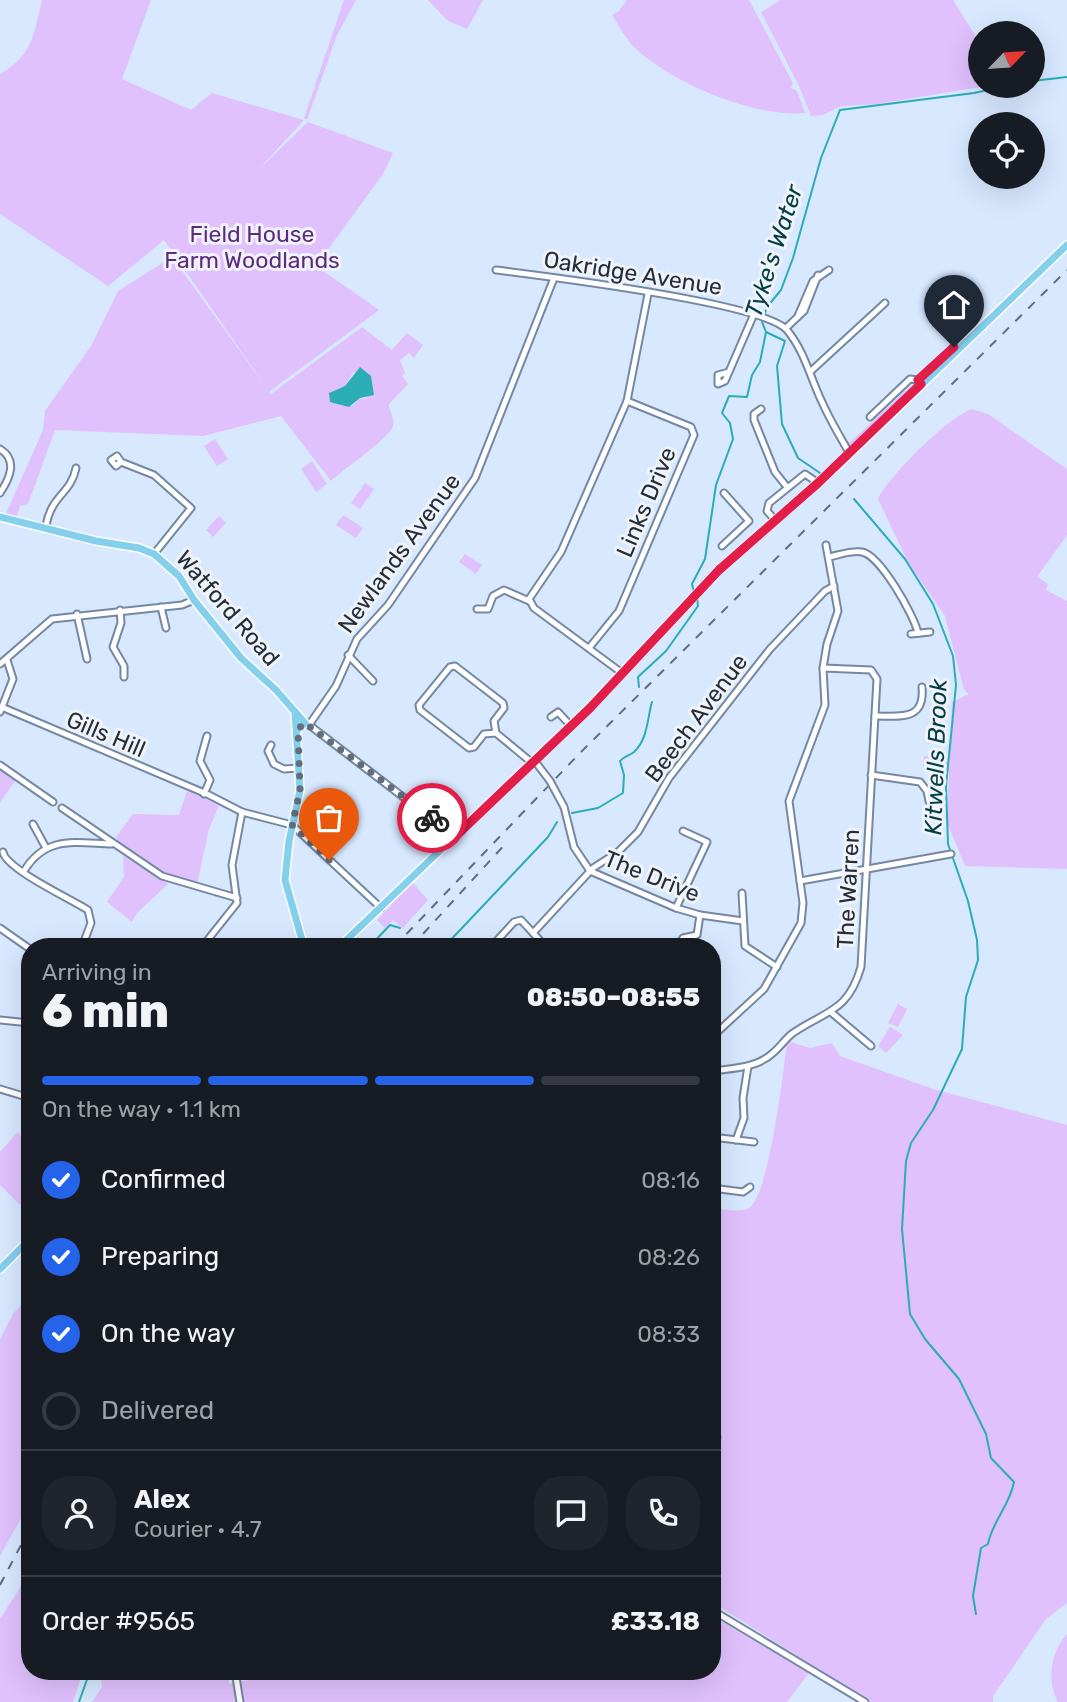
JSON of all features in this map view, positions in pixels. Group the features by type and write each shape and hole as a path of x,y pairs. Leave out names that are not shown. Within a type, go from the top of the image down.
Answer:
{"main road":[{"path":"349,938 571,726 700,590 850,454 919,382 975,334 1067,245"},
{"name":"Watford Road","path":"0,517 46,526 96,541 139,548 154,554 179,576 194,600 241,658 307,724"},
{"path":"295,712 300,790 292,825 285,880 301,938"},
{"path":"298,729 307,724"},
{"path":"2,1264 21,1247"}],"street":[{"name":"Oakridge Avenue","path":"496,270 728,306 764,316 786,328"},
{"path":"829,270 818,275 798,316 786,328 811,371 822,402 850,454"},
{"name":"Newlands Avenue","path":"307,724 336,686 358,637 374,622 400,589 475,478 554,278"},
{"path":"529,601 565,544 627,401 644,293"},
{"path":"811,371 884,303"},
{"path":"729,372 754,314"},
{"path":"870,417 910,379 919,382"},
{"name":"Links Drive","path":"589,648 619,611 694,435 691,427 627,401"},
{"path":"761,408 754,414 754,420 775,472 787,487"},
{"path":"0,449 7,453 12,466 0,493"},
{"path":"121,462 154,475 191,508 154,554"},
{"path":"46,526 51,505 71,484 76,468"},
{"path":"775,520 767,511 767,505 787,487 805,474 818,483"},
{"path":"722,545 750,521 724,493"},
{"path":"736,533 747,545"},
{"path":"721,1029 764,989 801,923 800,881 789,801 823,715 823,668 838,611 826,545"},
{"path":"829,557 860,551 872,555 912,614 918,633"},
{"name":"Beech Avenue","path":"533,933 590,871 633,837 669,778 754,669 825,591 834,586"},
{"path":"477,609 488,609 493,596 500,590 510,590 529,601 622,673"},
{"path":"0,664 47,621 77,614 161,607 194,600"},
{"path":"161,607 166,628"},
{"path":"120,610 121,623 113,648 124,666 124,677"},
{"path":"77,614 87,659"},
{"path":"911,634 930,632"},
{"path":"348,655 373,681"},
{"name":"Gills Hill","path":"7,660 13,679 2,710 204,793 242,813 292,825"},
{"path":"455,666 503,704 504,708 494,721 496,733 484,734 474,747 469,748 420,710 419,705 450,667 455,666"},
{"name":"The Warren","path":"721,1070 748,1066 764,1060 794,1032 832,1013 851,993 861,967 877,679 874,671 823,668"},
{"path":"875,716 904,716 919,710 923,701 922,687"},
{"path":"551,717 558,712 571,726"},
{"path":"307,724 454,836"},
{"name":"The Drive","path":"496,733 533,761 550,780 564,807 575,847 590,871 676,908 700,915 743,921"},
{"path":"204,793 210,780 200,761 207,736"},
{"path":"271,745 268,751 274,764 284,769 299,768"},
{"path":"0,765 53,802"},
{"path":"871,775 920,782 928,791 929,801"},
{"path":"62,808 111,844 162,876 237,898"},
{"path":"209,938 235,907 237,898 233,865 242,813"},
{"path":"33,824 46,848"},
{"path":"292,825 381,908"},
{"path":"676,908 707,842 683,831"},
{"path":"24,871 31,860 46,848 74,841 111,844"},
{"path":"3,852 11,864 53,892 88,910 91,923 85,938"},
{"path":"800,881 950,854"},
{"path":"742,893 745,946 777,967"},
{"path":"684,938 697,935 700,915"},
{"path":"499,938 514,922 521,920 538,938"},
{"path":"0,928 21,943"},
{"path":"832,1013 871,1046"},
{"path":"0,1020 21,1022"},
{"path":"736,1140 744,1118 743,1098 748,1066"},
{"path":"0,1089 21,1095"},
{"path":"721,1138 754,1142"},
{"path":"721,1189 746,1192 750,1187"},
{"path":"721,1615 865,1702"},
{"path":"236,1680 240,1702"}],"green space":[{"name":"Field House Farm Woodlands","path":"42,0 151,0 122,79 191,110 212,93 304,120 259,169 308,122 393,153 383,174 316,266 379,310 269,392 271,394 362,327 392,350 407,333 423,345 414,358 409,353 400,360 405,373 402,376 408,384 389,404 393,423 390,432 331,481 281,416 203,436 55,430 28,504 20,506 16,519 5,516 43,430 45,411 91,346 118,291 172,257 266,387 164,240 108,286 0,214 0,74 26,51 34,33","holes":["354,371 367,399 360,398 352,406 331,392 345,386"]},
{"path":"344,0 356,0 337,35 307,120 304,118"},
{"path":"428,0 483,0 467,29 448,21"},
{"path":"627,0 749,0 793,83 791,88 797,91 805,113 762,110 738,103 713,95 668,72 633,46 612,15 619,11"},
{"path":"781,0 953,0 968,24 968,89 877,104 841,106 823,115 811,116 799,86 761,12"},
{"path":"916,381 854,445 847,445"},
{"path":"972,409 988,414 1067,469 1067,535 1037,577 1048,584 1046,590 1067,601 1067,869 965,866 947,822 952,702 969,694 964,690 945,616 908,562 878,499 894,476 920,448 949,423"},
{"path":"215,439 228,459 217,466 204,446"},
{"path":"312,461 327,484 316,492 301,469"},
{"path":"365,483 374,489 360,509 351,503"},
{"path":"343,515 363,528 356,538 336,525"},
{"path":"219,516 226,523 213,537 206,530"},
{"path":"465,554 482,565 476,574 459,562"},
{"path":"924,756 948,758 947,768 923,766"},
{"path":"0,767 16,780 0,802"},
{"path":"187,791 219,805 209,829 197,884 163,873 141,861 116,837 133,814 179,815"},
{"path":"123,856 168,884 137,913 132,922 107,902 124,877"},
{"path":"412,882 428,900 403,928 393,920 385,928 377,920"},
{"path":"898,1004 907,1009 898,1027 888,1023"},
{"path":"890,1027 903,1035 886,1053 878,1046"},
{"path":"787,1041 810,1048 832,1043 840,1056 933,1089 1067,1125 1067,1603 1046,1619 993,1696 993,1702 871,1702 721,1608 721,1209 749,1208 756,1199 769,1157"},
{"path":"18,1132 21,1136 20,1205 0,1185 0,1152"},
{"path":"21,1305 21,1518 0,1556 0,1339"},
{"path":"21,1586 21,1680 80,1680 73,1702 0,1702 0,1619"},
{"path":"721,1621 809,1673 787,1702 92,1702 102,1687 101,1680 228,1680 229,1684 250,1680 721,1680"},
{"path":"1067,1634 1067,1702 1058,1702 1052,1685 1052,1666 1057,1649"}],"shaded area":[{"path":"360,367 371,376 374,395 360,398 349,407 330,402 329,393 345,386"}],"waterway":[{"name":"Tyke's Water","path":"1045,80 1067,77"},
{"name":"Tyke's Water","path":"694,592 692,584 705,559 716,485 733,439 730,423 722,413 729,396 747,397 752,375 760,362 766,332 762,322 767,307 781,290 793,258 821,158 840,110 968,94"},
{"name":"Kitwells Brook","path":"766,332 785,341 777,366 782,424 798,458 820,473"},
{"name":"Kitwells Brook","path":"854,499 905,559 933,604 953,656 956,685 946,786 948,844 968,901 977,940 978,960 966,997 962,1049 933,1110 911,1143 906,1161 902,1229 910,1314 925,1339 959,1379 986,1434 991,1458 1014,1482 988,1544 981,1548 973,1596 976,1614"},
{"name":"Tyke's Water","path":"639,687 638,677 666,651 698,606 697,597"},
{"name":"Tyke's Water","path":"572,813 598,808 623,793 624,775 620,761 639,747 652,702"},
{"name":"Tyke's Water","path":"453,938 548,837 557,822"},
{"name":"Tyke's Water","path":"378,938 390,925 400,928"},
{"name":"Tyke's Water","path":"79,1702 87,1680"}],"railway":[{"path":"403,938 579,754 1067,270"},
{"path":"419,938 508,841"},
{"path":"0,1585 21,1545"}],"way so far":[{"path":"329,860 292,825 300,790 298,729 305,723 432,818"}],"route":[{"path":"432,818 454,836 459,833 590,708 719,570 850,454 921,384 918,380 954,347"}]}
